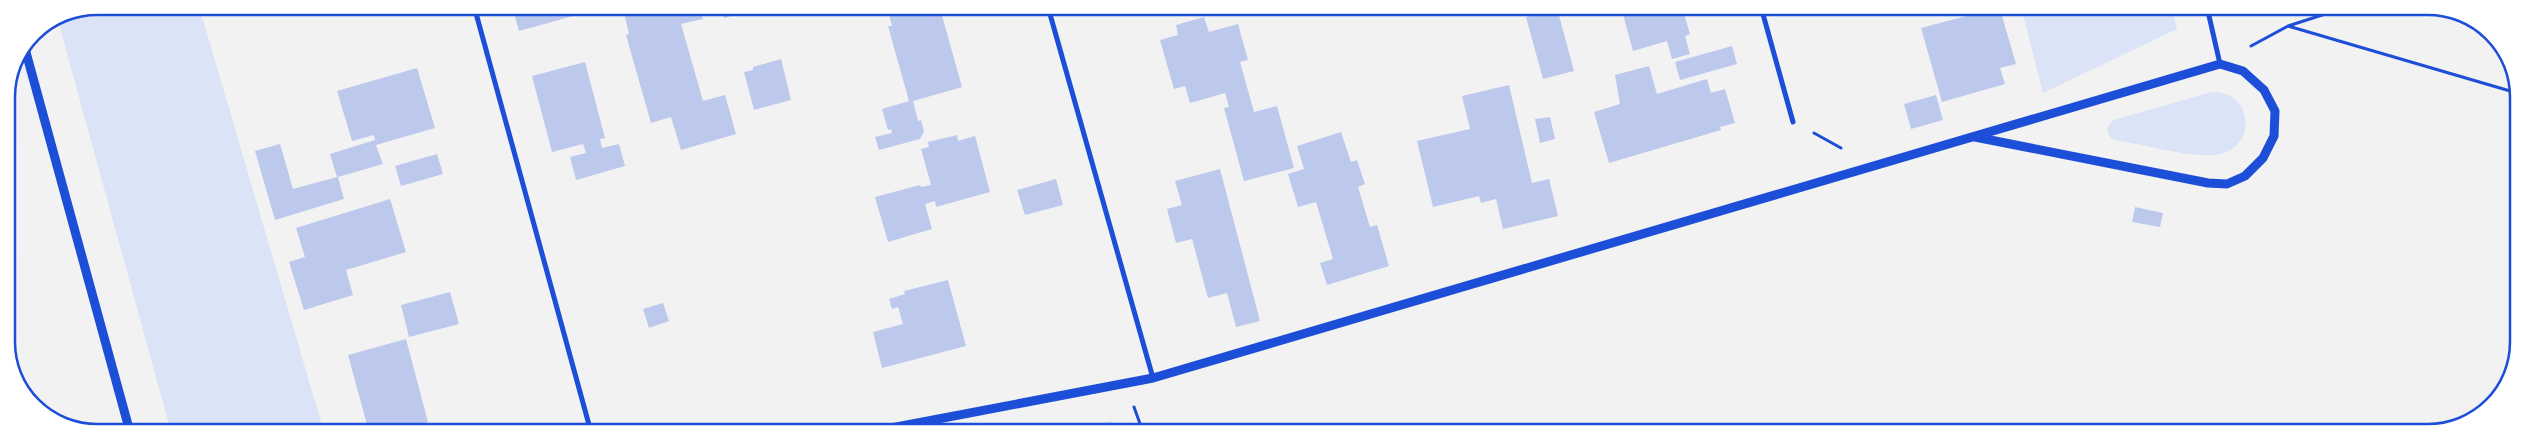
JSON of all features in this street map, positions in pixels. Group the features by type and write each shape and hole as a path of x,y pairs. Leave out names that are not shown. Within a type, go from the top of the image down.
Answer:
{"street":[{"path":"476,15 589,424"},
{"path":"1050,15 1153,378"},
{"path":"1763,15 1794,122"},
{"path":"2209,15 2220,64"},
{"path":"27,55 128,424"},
{"path":"912,424 1153,378 2220,64 2243,71 2264,90 2275,111 2274,136 2262,158 2245,176 2227,184 2208,183 1975,137"}],"path":[{"path":"2220,64 2288,26 2323,15"},
{"path":"2288,26 2509,90"},
{"path":"1794,122 1874,166"}],"shaded area":[{"path":"97,15 202,15 322,424 169,424 59,24 81,17"},
{"path":"2023,15 2174,15 2177,29 2043,93"},
{"path":"2212,92 2225,94 2235,99 2242,108 2245,119 2245,129 2241,140 2233,148 2221,154 2198,155 2184,153 2115,140 2110,137 2107,129 2113,120"},
{"path":"1111,421 1113,424 1096,424"}],"building":[{"path":"515,15 573,16 519,31"},
{"path":"624,15 702,15 703,19 681,24 703,101 725,95 736,134 681,150 671,117 651,123 626,35 629,34"},
{"path":"724,15 735,15 724,18"},
{"path":"889,15 942,15 962,87 913,101 918,121 921,120 924,131 920,139 879,150 875,137 892,133 891,129 888,130 882,109 909,101 888,26 892,26"},
{"path":"1533,15 1559,15 1574,71 1543,79 1526,17"},
{"path":"1623,15 1684,15 1690,34 1685,36 1690,54 1672,59 1667,41 1633,51"},
{"path":"1970,15 2002,15 2016,64 2000,68 2005,84 1942,102 1921,28"},
{"path":"1204,17 1209,32 1238,24 1248,60 1240,62 1254,112 1277,106 1294,168 1244,181 1224,108 1229,107 1225,93 1190,103 1185,86 1174,89 1160,40 1178,35 1176,25"},
{"path":"1732,46 1737,64 1680,80 1675,62"},
{"path":"781,59 791,100 754,110 744,72 753,70 753,67"},
{"path":"585,62 605,138 600,139 602,148 619,144 625,166 576,180 570,157 586,153 583,144 552,152 532,76"},
{"path":"1649,66 1657,94 1707,79 1711,93 1725,89 1735,123 1720,127 1721,130 1609,163 1594,112 1620,104 1615,75"},
{"path":"417,68 435,128 376,145 383,164 338,177 344,199 275,220 255,151 280,144 293,189 337,177 330,154 375,140 374,135 352,141 337,91"},
{"path":"1509,85 1532,183 1549,179 1558,216 1503,229 1496,199 1481,203 1479,196 1433,207 1417,141 1470,129 1462,96"},
{"path":"1936,95 1943,120 1911,129 1904,104"},
{"path":"1550,117 1555,139 1540,143 1535,119"},
{"path":"1341,132 1351,162 1357,160 1365,184 1358,187 1370,227 1377,225 1389,266 1327,285 1320,263 1333,259 1316,202 1298,207 1288,174 1304,169 1297,146"},
{"path":"957,135 958,141 975,136 990,192 936,207 935,201 925,204 932,229 888,242 875,197 920,185 921,187 931,185 921,149 929,147 928,142"},
{"path":"437,154 443,174 401,186 395,166"},
{"path":"1220,169 1260,321 1236,327 1227,293 1208,298 1192,239 1176,243 1167,209 1182,205 1175,181"},
{"path":"1056,179 1063,205 1025,215 1017,190"},
{"path":"390,199 406,252 346,270 353,295 304,310 289,262 305,257 296,228"},
{"path":"2135,207 2163,213 2160,227 2132,222"},
{"path":"948,280 966,346 882,368 873,332 903,324 898,307 892,309 889,299 905,294 904,291"},
{"path":"450,292 459,324 409,337 401,305"},
{"path":"663,303 669,321 649,328 643,309"},
{"path":"406,339 428,422 421,424 367,424 348,355"}]}
